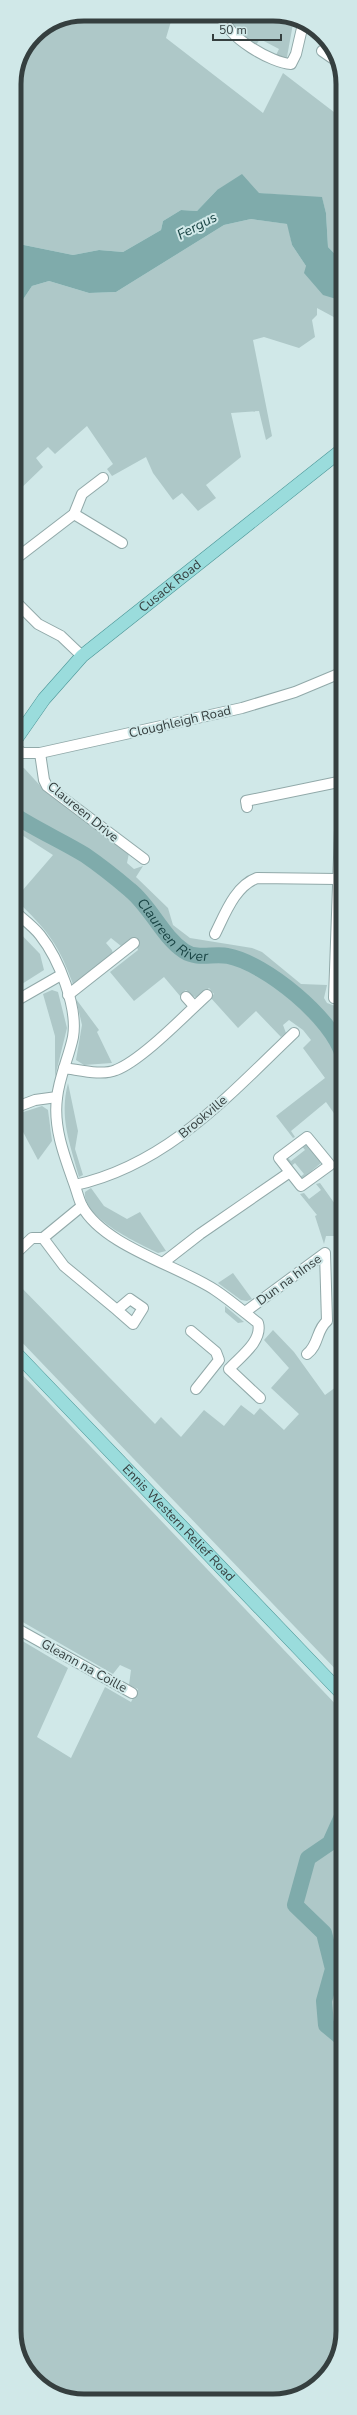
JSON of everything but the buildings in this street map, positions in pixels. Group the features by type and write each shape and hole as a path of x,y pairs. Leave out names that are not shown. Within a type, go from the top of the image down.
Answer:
{"main road":[{"name":"Cusack Road","path":"21,732 44,699 82,656 336,455"},
{"name":"Ennis Western Relief Road","path":"21,1358 336,1688"}],"street":[{"path":"224,21 232,33 250,47 282,63 291,64 296,54 302,29"},
{"path":"322,51 329,56"},
{"path":"21,555 74,514 82,494 103,478"},
{"path":"74,514 109,541 122,543"},
{"path":"21,607 38,624 61,636 82,656"},
{"name":"Cloughleigh Road","path":"21,752 40,753 242,708 295,692 336,675"},
{"name":"Claureen Drive","path":"40,753 44,780 47,786 144,859"},
{"path":"247,807 246,801 336,783"},
{"path":"215,934 229,906 248,882 257,878 336,880"},
{"path":"21,917 40,934 52,952 68,995 74,1020 73,1037 57,1097 35,1100 21,1105"},
{"path":"334,998 336,919"},
{"path":"68,995 134,944"},
{"path":"21,998 61,975"},
{"path":"64,1068 101,1072 116,1070 144,1052 206,995"},
{"path":"186,998 194,1006"},
{"name":"Brookville","path":"75,1185 133,1165 184,1135 294,1034"},
{"name":"Dun na hInse","path":"57,1097 58,1130 82,1206 91,1218 119,1242 164,1262 215,1290 258,1323 260,1330 258,1338 229,1369"},
{"path":"307,1137 330,1165 301,1186 290,1172 279,1158 307,1137"},
{"path":"164,1262 200,1234 290,1172"},
{"path":"21,1248 32,1238 43,1238 82,1206"},
{"path":"43,1238 64,1266 117,1310"},
{"name":"Dun na hInse","path":"245,1312 325,1253 327,1321 320,1326 314,1348 307,1354"},
{"path":"191,1331 216,1352 219,1360 260,1398"},
{"path":"196,1388 219,1360"},
{"name":"Gleann na Coille","path":"21,1630 122,1681 132,1693"}],"shaded area":[{"path":"84,21 171,21 166,38 263,113 283,73 336,114 336,255 328,247 326,213 322,198 217,190 197,211 181,210 163,221 161,230 123,252 99,250 73,255 21,244 22,72 26,60 39,39 60,26 72,22"},
{"path":"230,21 273,21 293,24 287,57 283,59 276,55 279,49 260,39 256,45 237,31"},
{"path":"310,34 322,44 310,37"},
{"path":"251,219 288,224 292,245 306,266 336,294 336,318 317,308 317,315 312,320 315,337 299,348 264,337 253,340 272,436 266,440 259,411 231,413 241,457 206,485 216,498 198,511 182,493 173,500 153,473 146,457 112,476 107,469 113,464 87,426 55,454 48,447 36,458 43,467 21,488 21,302 32,286 49,281 89,293 116,292 224,225"},
{"path":"21,768 24,768 45,791 129,853 127,863 134,869 143,866 136,877 168,908 173,925 190,938 252,948 262,952 301,984 327,985 324,998 327,1003 336,1006 336,1116 326,1102 291,1131 295,1137 293,1138 276,1116 325,1078 303,1048 311,1040 303,1030 289,1020 283,1025 286,1033 281,1037 256,1011 238,1028 210,997 214,994 209,988 199,998 192,996 186,990 180,996 164,977 134,1001 110,972 138,950 137,947 140,944 135,938 126,945 121,946 111,938 106,943 112,950 113,954 74,987 69,972 51,939 36,920 21,905 21,892 53,855 21,834"},
{"path":"21,934 40,954 44,970 21,985"},
{"path":"52,990 58,992 67,1028 55,1077 55,1036 43,994"},
{"path":"76,999 99,1030 97,1032 112,1063 84,1065 76,1060 82,1025"},
{"path":"68,1083 78,1131 75,1149 83,1175 79,1177 69,1142 65,1119"},
{"path":"42,1106 48,1110 52,1141 38,1160 21,1128 21,1113"},
{"path":"305,1142 321,1163 302,1179 299,1178 304,1174 295,1163 290,1167 285,1160 287,1157 291,1161 305,1150 301,1145"},
{"path":"320,1183 335,1204 336,1203 336,1236 326,1236 324,1244 315,1216 317,1215 300,1194 304,1193 309,1199 321,1190 316,1184"},
{"path":"91,1188 104,1206 127,1219 140,1212 166,1251 158,1253 126,1237 102,1220 87,1202 85,1192"},
{"path":"233,1273 252,1299 247,1301 241,1300 218,1283"},
{"path":"21,1287 155,1424 161,1417 181,1437 204,1410 224,1426 241,1405 254,1415 260,1408 284,1430 299,1414 271,1388 289,1368 264,1340 273,1330 294,1352 325,1395 336,1387 336,1670 21,1341"},
{"path":"225,1306 244,1322 238,1323 225,1312"},
{"path":"21,1373 336,1705 336,2331 333,2351 328,2362 320,2373 301,2388 289,2392 277,2394 72,2393 52,2386 42,2378 32,2366 23,2347 21,2335 21,1640 68,1668 37,1737 71,1758 105,1687 131,1702 138,1689 129,1685 131,1670 120,1665 113,1674 21,1621"}],"water":[{"name":"Fergus","path":"242,174 259,193 322,197 326,213 328,247 336,255 336,299 323,295 304,273 306,266 292,245 287,224 251,219 224,225 116,292 89,293 49,281 32,286 21,302 21,244 73,255 99,250 123,252 161,230 163,221 181,210 197,211 217,190"}],"waterway":[{"name":"Claureen River","path":"21,819 97,863 137,897 169,938 184,951 189,954 200,956 228,956 260,969 278,981 312,1010 336,1040"},
{"name":"Claureen River","path":"336,1830 330,1843 308,1858 295,1905 324,1933 333,1969 324,2001 326,2025 336,2033"}]}
